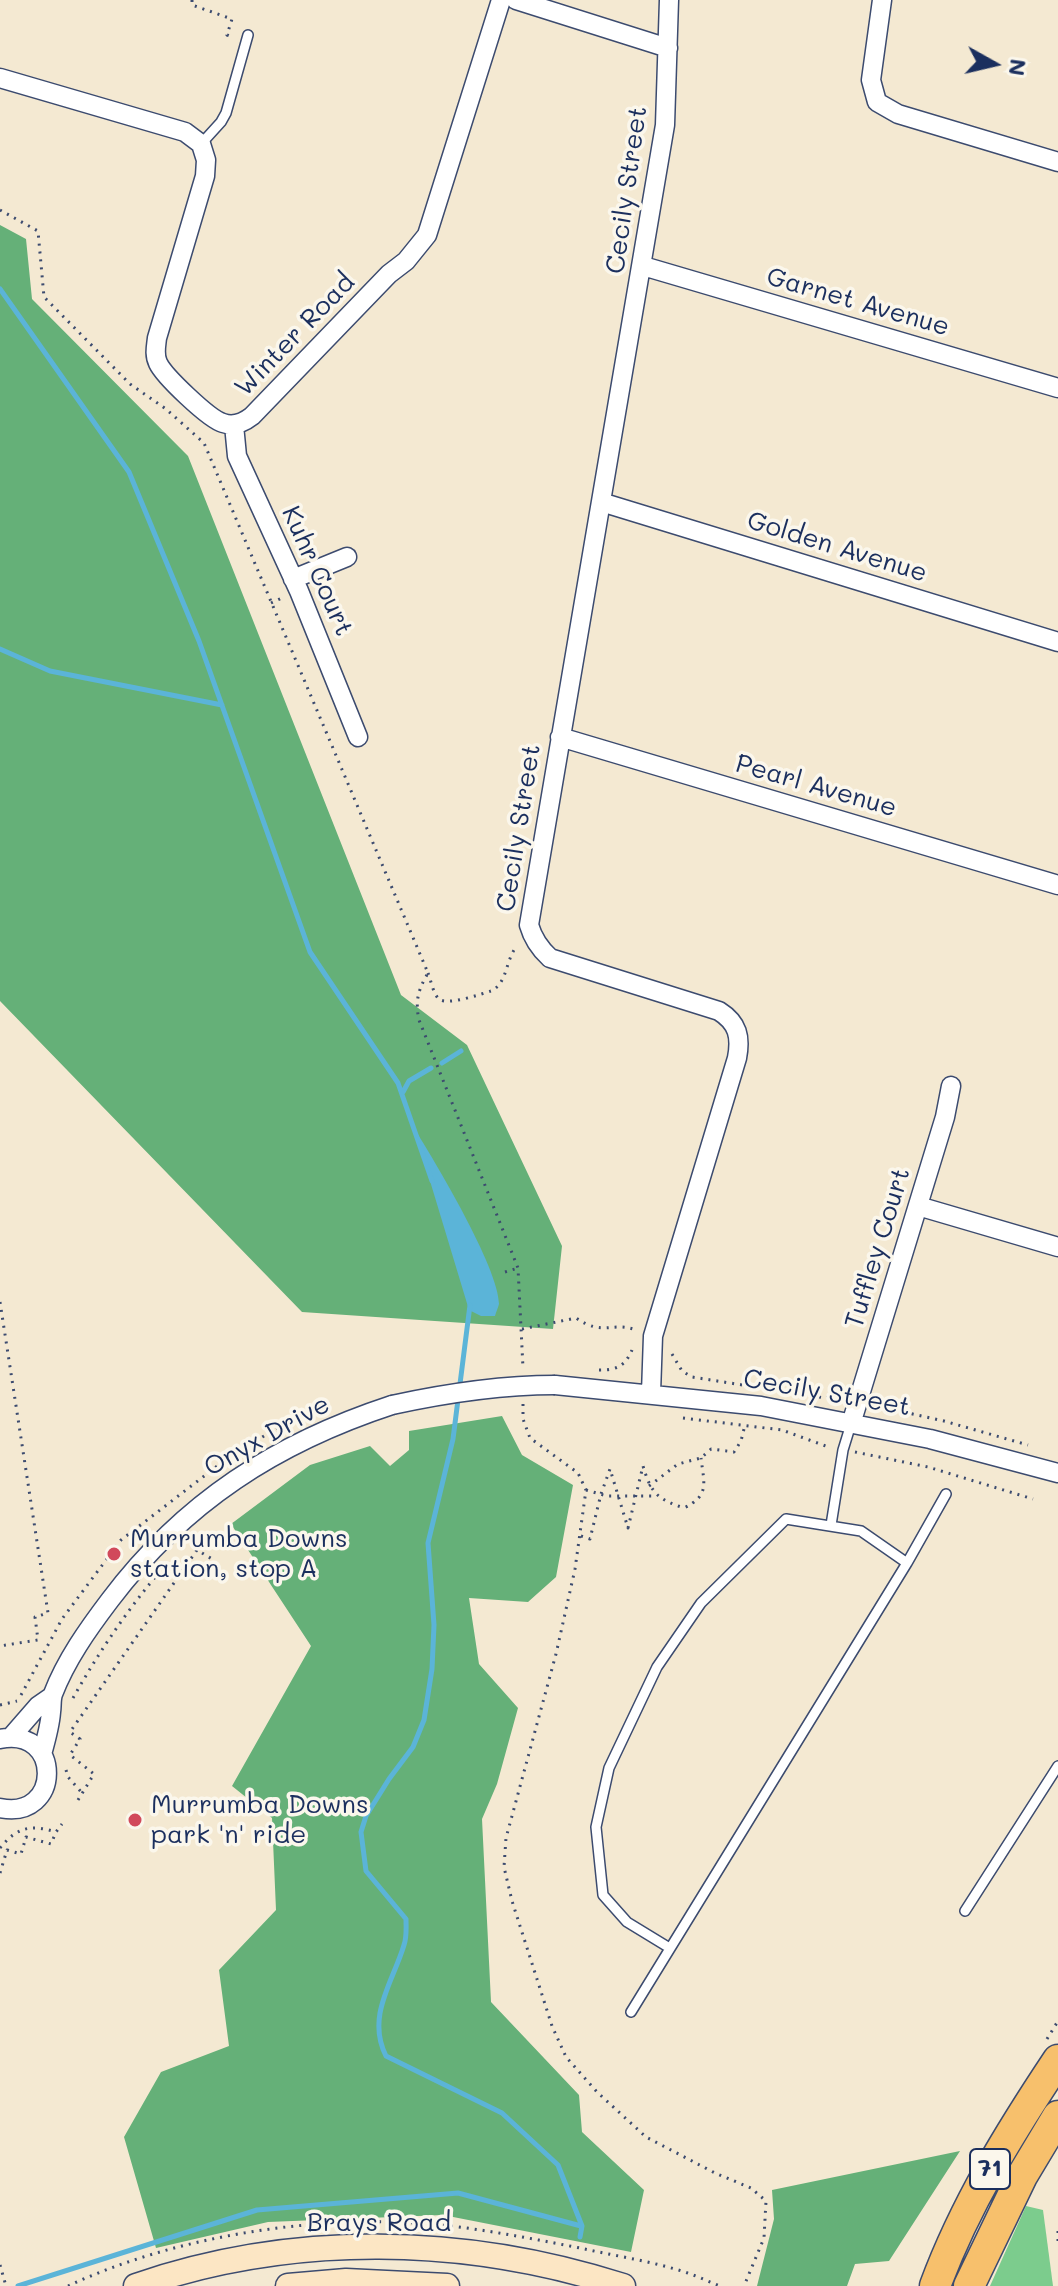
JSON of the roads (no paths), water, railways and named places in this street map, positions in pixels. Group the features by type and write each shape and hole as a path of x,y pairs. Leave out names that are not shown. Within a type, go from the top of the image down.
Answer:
{"highway":[{"name":"71","path":"935,2286 968,2208 1026,2107 1058,2060"},
{"name":"71","path":"969,2286 1022,2176 1058,2116"}],"main road":[{"name":"Brays Road","path":"136,2286 212,2264 268,2254 370,2246 489,2254 563,2268 623,2286"},
{"path":"288,2286 346,2281 447,2286"}],"street":[{"name":"Winter Road","path":"201,144 206,160 205,176 157,338 155,355 163,371 213,419 234,425 252,416 389,274 406,261 427,235 501,0"},
{"path":"516,0 668,48"},
{"name":"Cecily Street","path":"669,0 665,125 530,911 532,937 540,950 561,963 719,1011 735,1025 739,1035 737,1058 653,1336 651,1393 761,1406 930,1439 1058,1473"},
{"path":"882,0 871,80 877,102 898,114 1058,162"},
{"path":"0,78 185,132 201,144"},
{"name":"Garnet Avenue","path":"643,266 1058,388"},
{"name":"Kuhr Court","path":"234,425 237,456 293,579 358,737"},
{"name":"Golden Avenue","path":"601,502 1058,642"},
{"path":"293,579 347,557"},
{"name":"Pearl Avenue","path":"560,737 1058,885"},
{"name":"Tuffley Court","path":"851,1424 945,1117 951,1086"},
{"path":"918,1206 1058,1247"},
{"name":"Onyx Drive","path":"5,1738 51,1697 90,1625 150,1551 188,1515 235,1478 294,1444 341,1422 392,1405 446,1393 509,1385 555,1385 651,1393"},
{"name":"Onyx Drive","path":"4,1814 35,1802 45,1787 48,1769 42,1754 51,1714 51,1697"},
{"path":"5,1738 29,1741 42,1754"}],"lane":[{"path":"201,144 226,113 247,38"},
{"path":"831,1525 843,1450 851,1424"},
{"path":"631,2012 668,1947 907,1563 946,1494"},
{"path":"668,1947 627,1922 603,1895 596,1827 609,1768 657,1667 701,1603 786,1519 861,1531 907,1563"},
{"path":"965,1911 1058,1766"}],"water":[{"path":"414,1128 464,1214 489,1266 499,1304 495,1316 481,1316 469,1310"}],"waterway":[{"path":"0,289 129,472 199,641 310,952 398,1083 432,1181"},
{"path":"0,649 50,671 222,705"},
{"path":"442,1063 461,1051"},
{"path":"403,1092 409,1081 431,1068"},
{"path":"470,1305 453,1439 428,1543 434,1625 432,1669 424,1720 413,1747 366,1816 361,1832 366,1871 406,1919 405,1942 383,1999 379,2027 386,2056 502,2113 558,2165 582,2226 580,2237"},
{"path":"18,2286 257,2210 458,2193 581,2226"}],"place":[{"name":"Murrumba Downs station, stop A","path":"114,1554"},
{"name":"Murrumba Downs park 'n' ride","path":"135,1820"}]}
